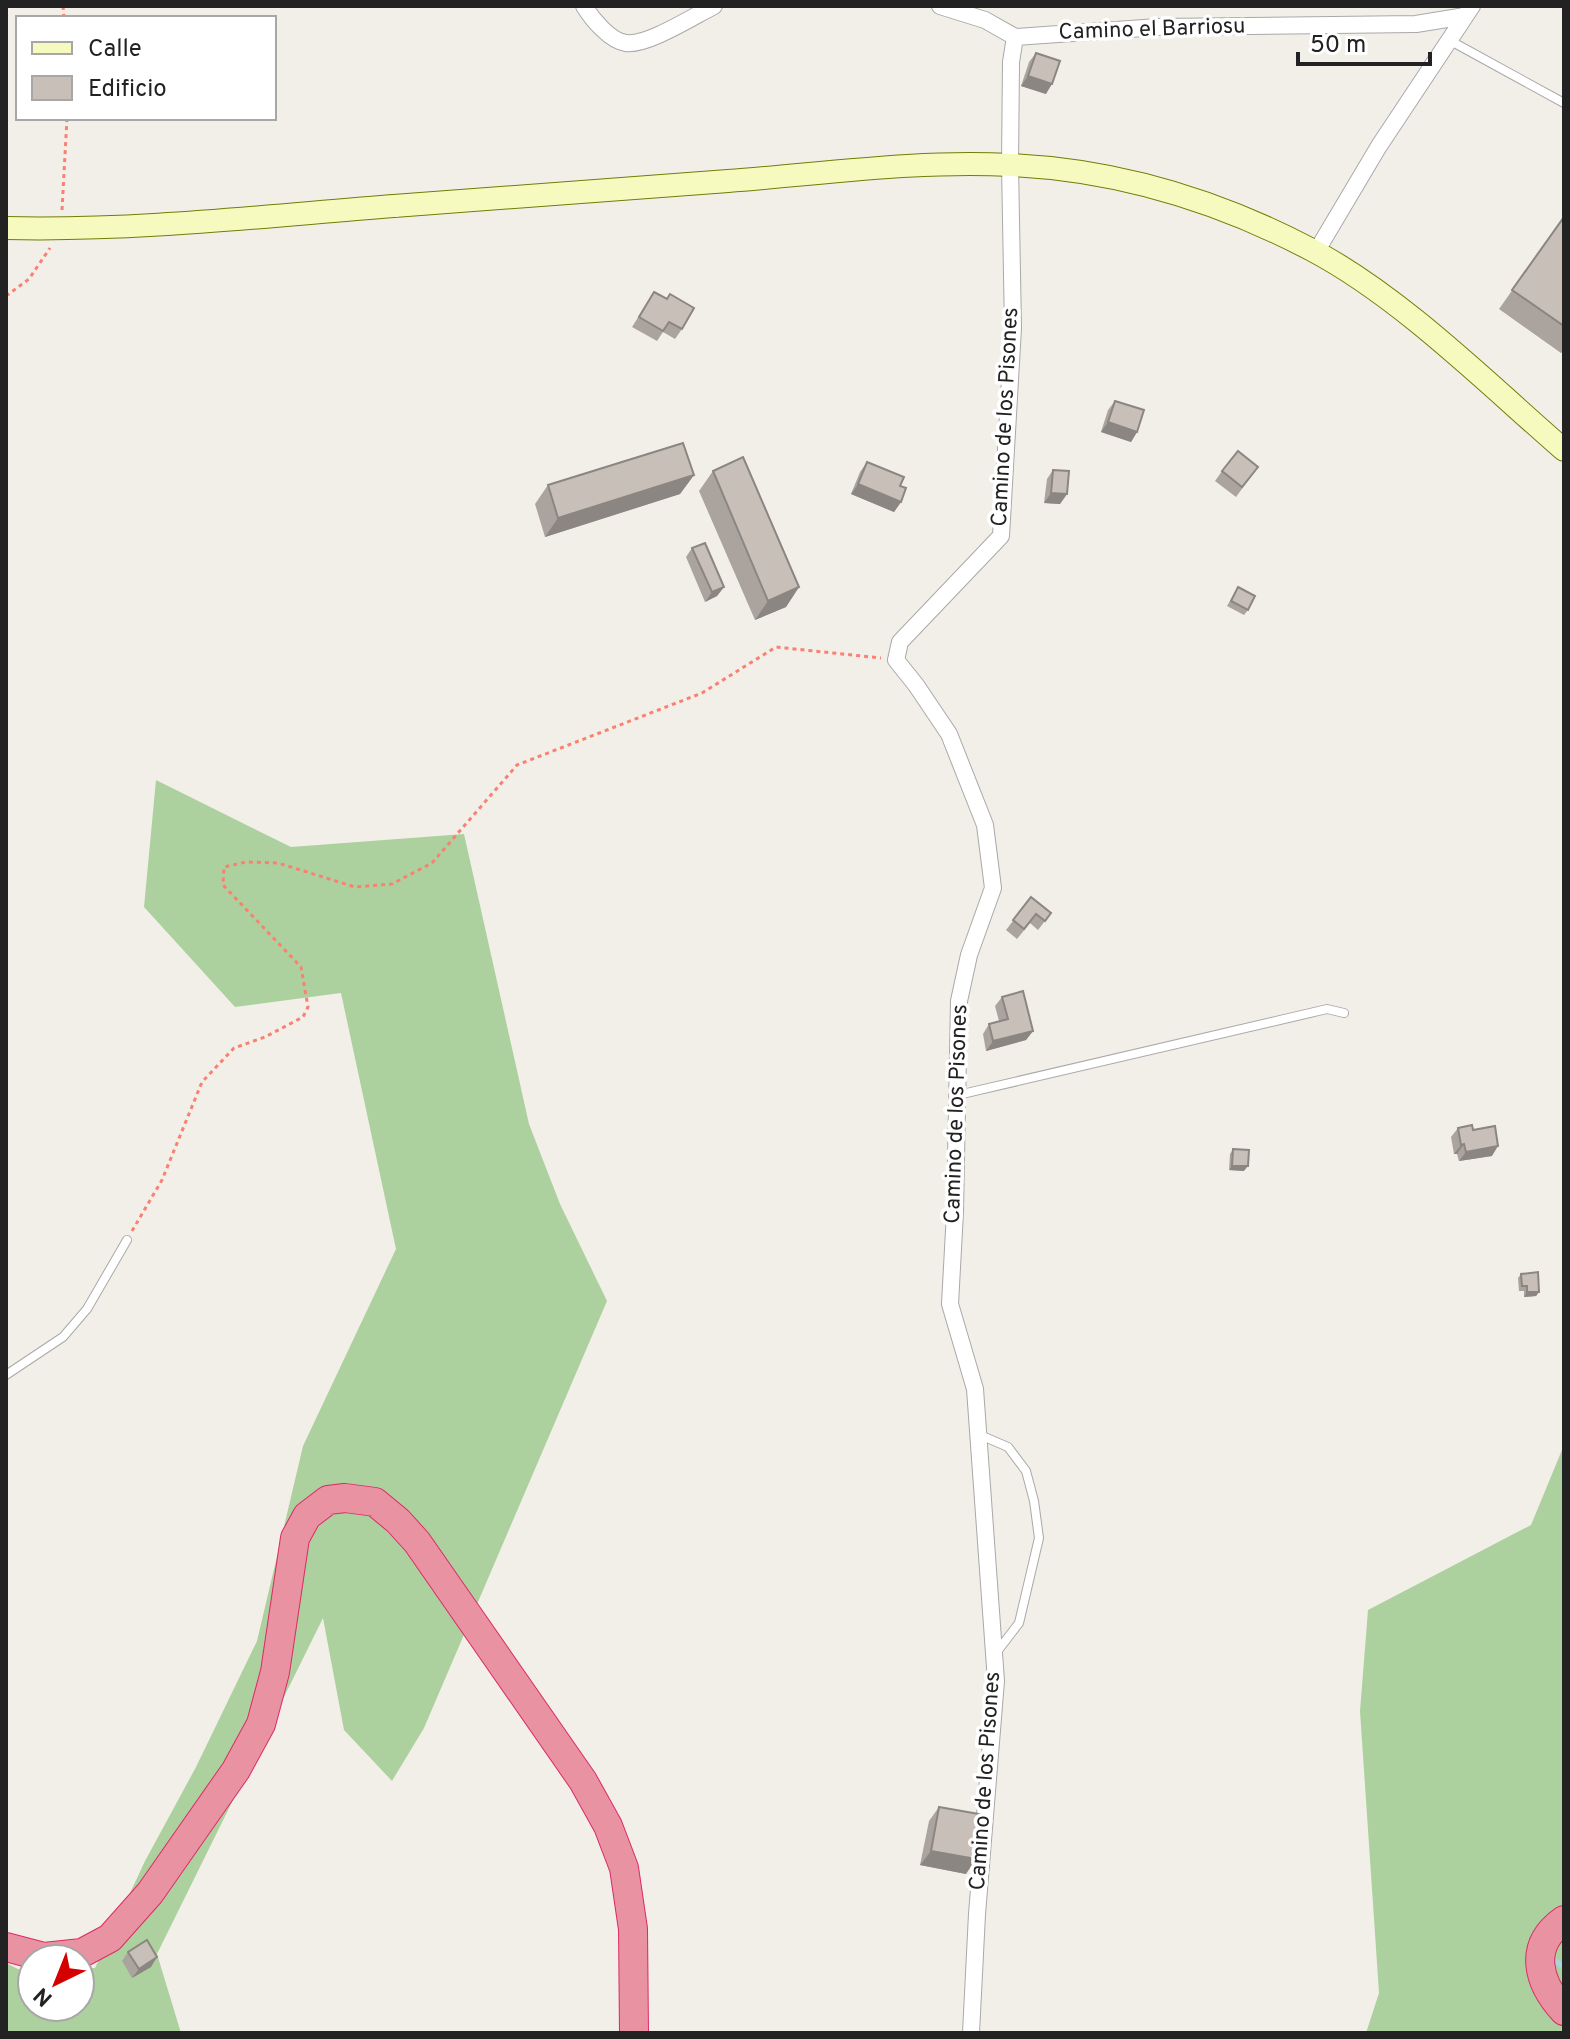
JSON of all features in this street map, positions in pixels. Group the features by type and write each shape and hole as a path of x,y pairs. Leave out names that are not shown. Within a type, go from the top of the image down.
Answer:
{"highway":[{"path":"6,1947 44,1957 82,1953 110,1938 150,1893 236,1770 261,1724 275,1672 295,1538 307,1516 328,1500 345,1498 375,1502 417,1542 583,1781 608,1826 624,1868 633,1929 634,2033"},
{"path":"1564,1920 1545,1943 1539,1961 1548,1993 1564,2011"}],"street":[{"path":"584,6 604,30 624,43 640,42 714,6"},
{"path":"940,6 985,20 1015,37"},
{"path":"1316,252 1379,146 1468,11"},
{"name":"Camino el Barriosu","path":"1015,37 1158,27 1416,24 1468,11"},
{"name":"Camino de los Pisones","path":"971,2033 977,1914 996,1681 975,1389 950,1304 959,1001 969,955 993,888 985,825 949,734 896,660 900,642 1001,536 1013,328 1010,165 1011,62 1015,37"},
{"path":"6,228 75,230 137,226 888,167 1010,165 1102,175 1160,188 1238,214 1316,252 1378,292 1564,450"}],"lane":[{"path":"1448,40 1564,103"},
{"path":"957,1095 1327,1009 1344,1013"},
{"path":"6,1375 63,1337 87,1309 127,1240"},
{"path":"979,1435 1008,1447 1026,1471 1039,1538 1019,1623 993,1657"}],"path":[{"path":"127,1240 162,1180 202,1082 234,1048 265,1037 303,1017 308,1007 301,967 223,885 224,867 246,862 278,863 355,887 392,884 432,863 517,765 702,693 776,647 896,660"}],"green space":[{"path":"156,780 291,847 464,834 529,1124 560,1204 607,1301 424,1728 392,1781 344,1730 323,1618 157,1954 181,2033 6,2033 6,1963 16,1968 16,2023 96,2023 96,1966 145,1861 196,1767 257,1641 303,1446 396,1249 341,993 235,1007 144,907"},
{"path":"1564,1445 1564,2033 1366,2033 1379,1993 1360,1711 1368,1610 1531,1525"}],"building":[{"path":"1036,53 1060,61 1052,84 1028,76"},
{"path":"1564,217 1564,326 1512,290"},
{"path":"654,292 667,299 670,294 694,308 682,329 669,322 663,331 639,317"},
{"path":"1115,401 1144,410 1137,432 1108,422"},
{"path":"683,443 694,475 558,518 548,485"},
{"path":"1238,451 1258,467 1242,487 1222,471"},
{"path":"743,457 799,587 768,601 713,471"},
{"path":"867,462 904,477 900,486 906,488 901,502 858,484"},
{"path":"1053,470 1069,471 1067,494 1051,493"},
{"path":"705,543 724,587 712,592 692,548"},
{"path":"1238,587 1255,596 1248,610 1231,601"},
{"path":"1031,897 1051,913 1045,921 1036,914 1024,929 1013,920"},
{"path":"1023,991 1033,1031 993,1041 989,1024 1008,1019 1002,997"},
{"path":"1472,1125 1473,1130 1495,1126 1498,1146 1466,1152 1464,1144 1461,1145 1458,1128"},
{"path":"1233,1149 1249,1150 1248,1166 1232,1166"},
{"path":"1538,1272 1539,1292 1527,1292 1527,1286 1522,1286 1521,1274"},
{"path":"939,1807 985,1815 976,1859 931,1851"},
{"path":"147,1940 157,1957 139,1969 128,1952"}],"waterway":[{"path":"1550,1956 1564,1968"}]}
